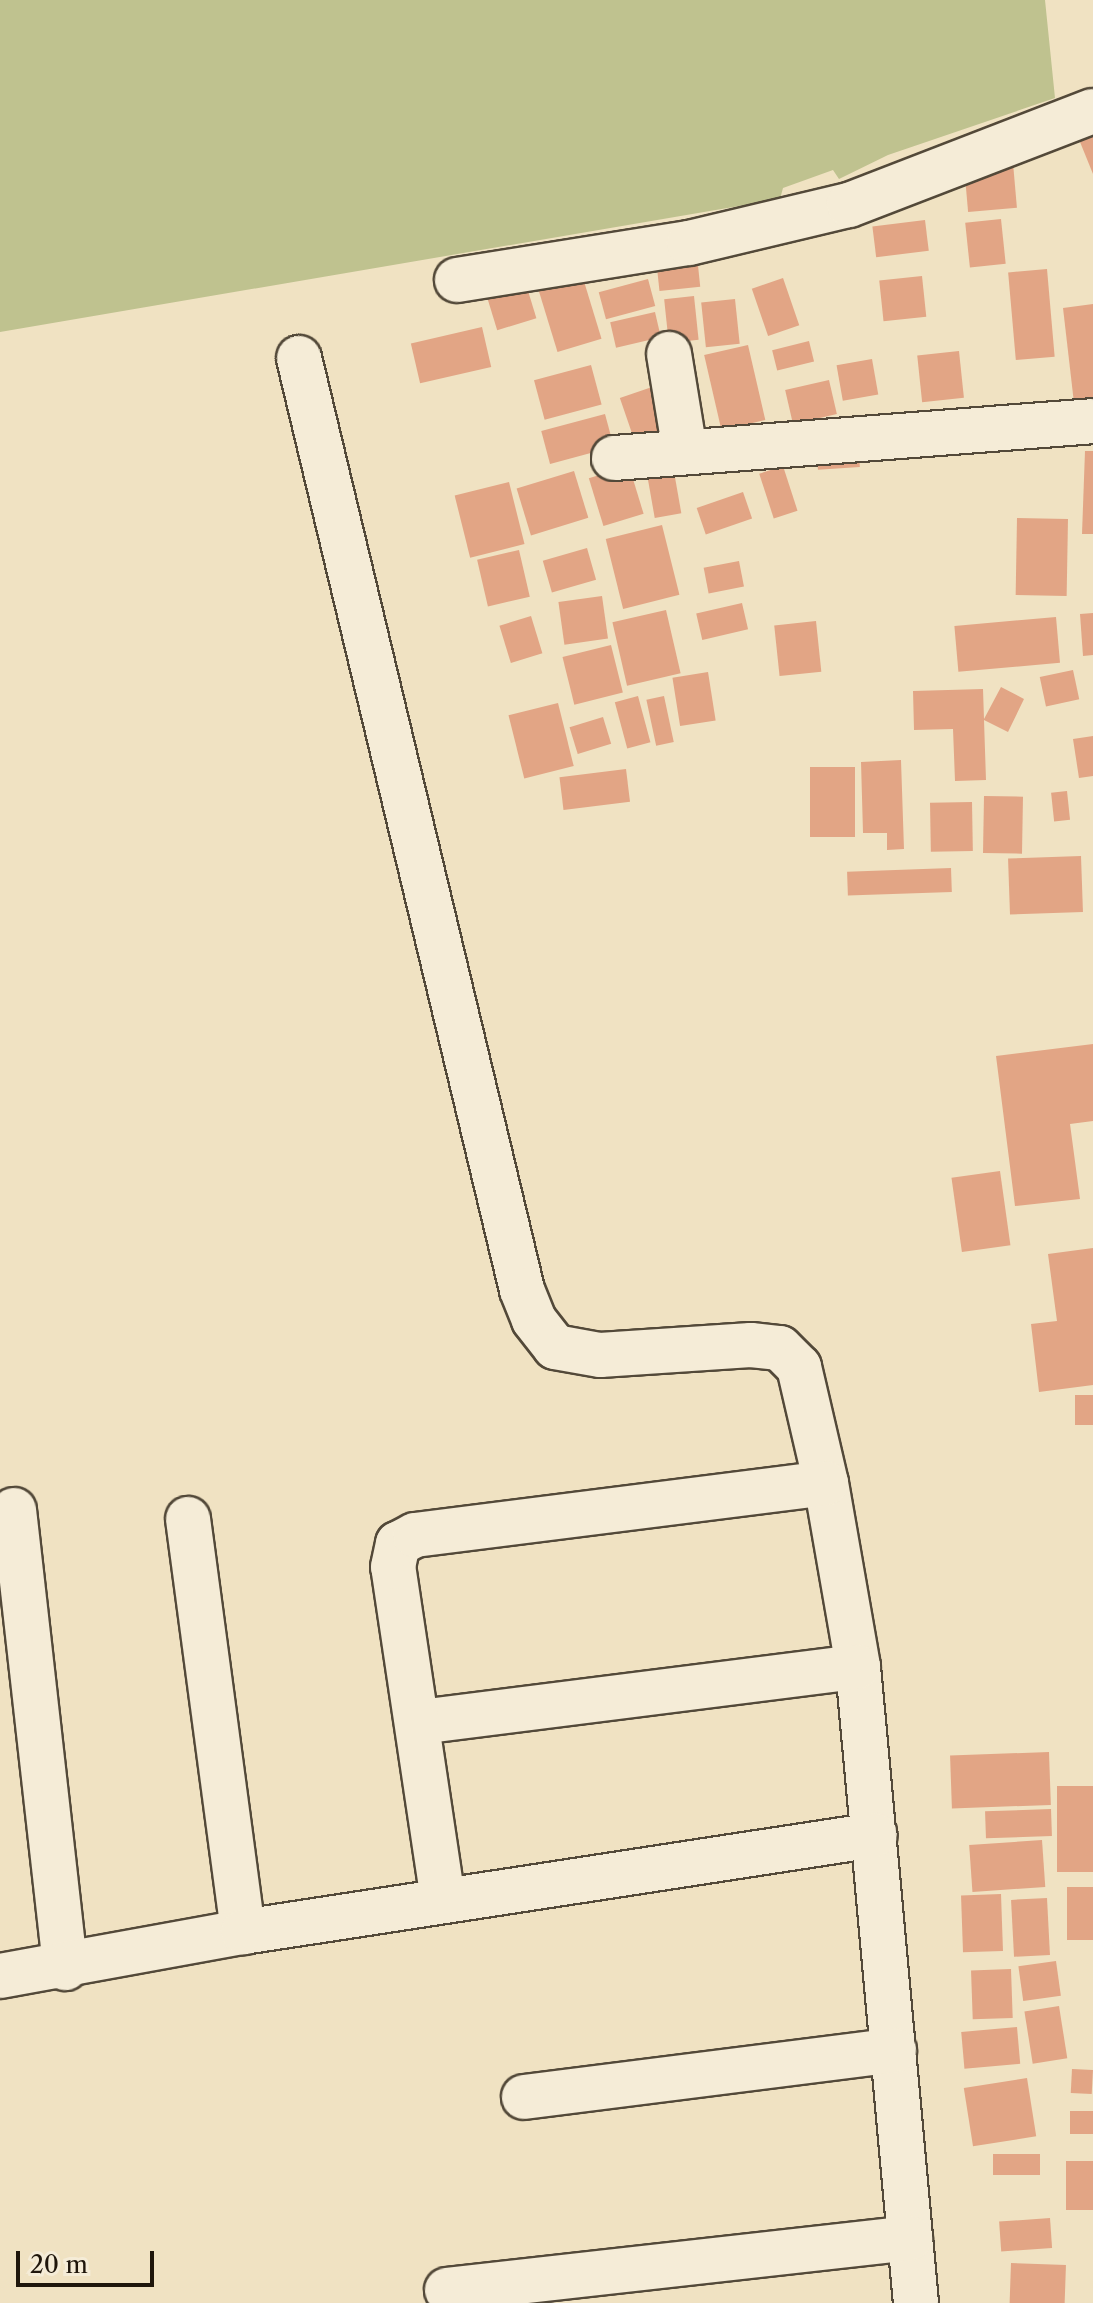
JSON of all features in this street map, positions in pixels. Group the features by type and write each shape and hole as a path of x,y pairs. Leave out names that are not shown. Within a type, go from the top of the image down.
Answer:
{"street":[{"path":"457,280 689,243 808,216 1093,111"},
{"path":"669,354 685,452"},
{"path":"299,358 522,1290 534,1320 555,1347 600,1355 751,1345 780,1348 799,1367 826,1483 858,1667 916,2303"},
{"path":"614,458 1093,421"},
{"path":"443,1900 420,1722 393,1567 398,1544 415,1535 826,1483"},
{"path":"14,1510 65,1968"},
{"path":"188,1519 243,1932"},
{"path":"420,1722 858,1667"},
{"path":"0,1976 65,1968 243,1932 875,1835"},
{"path":"524,2097 894,2050"},
{"path":"447,2290 910,2238"}],"green space":[{"path":"0,0 1045,0 1055,98 888,155 839,179 833,170 783,188 780,199 0,332"}],"building":[{"path":"1093,131 1093,174 1078,137"},
{"path":"1013,163 1017,208 968,212 964,167"},
{"path":"1001,219 1006,264 970,268 965,223"},
{"path":"925,220 929,251 876,257 872,226"},
{"path":"697,256 700,287 659,291 656,260"},
{"path":"579,265 602,339 558,352 535,278"},
{"path":"1047,269 1055,357 1016,360 1008,272"},
{"path":"922,276 926,317 884,321 879,280"},
{"path":"783,278 799,325 768,336 752,289"},
{"path":"648,279 655,306 606,319 599,292"},
{"path":"525,281 536,318 497,330 486,293"},
{"path":"694,296 699,340 669,343 664,299"},
{"path":"735,299 740,344 706,347 701,303"},
{"path":"1093,304 1093,401 1074,403 1063,308"},
{"path":"655,312 661,337 616,348 610,322"},
{"path":"482,327 491,367 420,383 411,343"},
{"path":"809,341 814,361 777,371 772,350"},
{"path":"748,345 765,420 721,430 704,355"},
{"path":"959,351 964,398 922,402 917,355"},
{"path":"872,359 878,394 843,401 837,365"},
{"path":"591,365 602,405 545,420 534,380"},
{"path":"829,380 837,414 793,424 785,390"},
{"path":"652,387 667,430 635,442 620,398"},
{"path":"605,414 614,447 550,464 541,431"},
{"path":"858,441 860,467 818,470 816,444"},
{"path":"1085,451 1093,451 1093,534 1082,534"},
{"path":"629,466 644,514 603,526 589,478"},
{"path":"673,466 681,513 655,518 646,471"},
{"path":"783,466 798,511 774,518 759,474"},
{"path":"574,471 588,518 531,535 517,489"},
{"path":"509,482 524,544 470,558 455,496"},
{"path":"743,492 752,518 706,534 697,508"},
{"path":"1017,518 1068,519 1067,596 1016,595"},
{"path":"662,525 679,595 623,609 606,539"},
{"path":"587,548 596,580 552,592 543,561"},
{"path":"519,550 530,597 488,606 477,560"},
{"path":"739,561 744,587 709,593 704,568"},
{"path":"602,596 608,639 564,645 558,602"},
{"path":"742,603 748,629 702,640 696,614"},
{"path":"666,610 681,673 627,686 612,622"},
{"path":"1093,613 1093,655 1083,656 1080,614"},
{"path":"531,616 542,653 511,663 499,626"},
{"path":"1056,617 1060,663 958,672 954,626"},
{"path":"816,621 821,672 780,676 774,625"},
{"path":"611,645 623,693 574,705 562,657"},
{"path":"1073,670 1079,699 1046,706 1040,677"},
{"path":"708,672 716,720 680,726 672,678"},
{"path":"1001,687 1024,699 1008,732 984,720 986,780 955,781 953,729 914,730 913,691 983,689 984,719"},
{"path":"638,696 650,742 627,749 615,702"},
{"path":"664,696 674,742 656,746 646,700"},
{"path":"558,703 574,766 524,778 509,715"},
{"path":"603,717 611,744 578,754 570,727"},
{"path":"1093,736 1093,776 1079,778 1073,739"},
{"path":"901,760 904,849 887,850 887,833 863,833 861,762"},
{"path":"810,767 855,767 855,837 810,837"},
{"path":"626,769 630,802 564,810 559,777"},
{"path":"1067,791 1070,820 1054,822 1051,793"},
{"path":"984,796 1023,797 1022,854 983,853"},
{"path":"972,802 973,851 931,852 930,803"},
{"path":"1081,856 1083,912 1010,915 1008,859"},
{"path":"951,868 952,892 848,896 847,872"},
{"path":"1093,1044 1093,1121 1070,1124 1080,1199 1015,1206 996,1056"},
{"path":"1000,1171 1010,1245 962,1252 951,1178"},
{"path":"1093,1248 1093,1385 1039,1392 1031,1324 1057,1321 1048,1254"},
{"path":"1075,1395 1093,1395 1093,1425 1075,1425"},
{"path":"1049,1752 1051,1805 952,1808 950,1755"},
{"path":"1057,1786 1093,1786 1093,1872 1057,1872"},
{"path":"1051,1809 1052,1836 986,1838 985,1811"},
{"path":"1042,1840 1045,1887 972,1892 969,1845"},
{"path":"1067,1887 1093,1887 1093,1940 1067,1940"},
{"path":"1001,1894 1003,1951 963,1952 961,1895"},
{"path":"1047,1898 1050,1955 1014,1957 1011,1900"},
{"path":"1056,1961 1061,1996 1023,2001 1018,1966"},
{"path":"1011,1969 1013,2018 973,2019 971,1970"},
{"path":"1059,2006 1067,2058 1033,2064 1024,2011"},
{"path":"1017,2027 1020,2064 964,2069 961,2032"},
{"path":"1072,2069 1093,2070 1092,2094 1071,2093"},
{"path":"1027,2078 1036,2136 973,2146 964,2088"},
{"path":"1070,2111 1093,2111 1093,2134 1070,2134"},
{"path":"993,2154 1040,2154 1040,2175 993,2175"},
{"path":"1066,2161 1093,2161 1093,2210 1066,2210"},
{"path":"1050,2218 1052,2248 1001,2251 999,2222"},
{"path":"1011,2263 1066,2265 1065,2303 1010,2303"}]}
